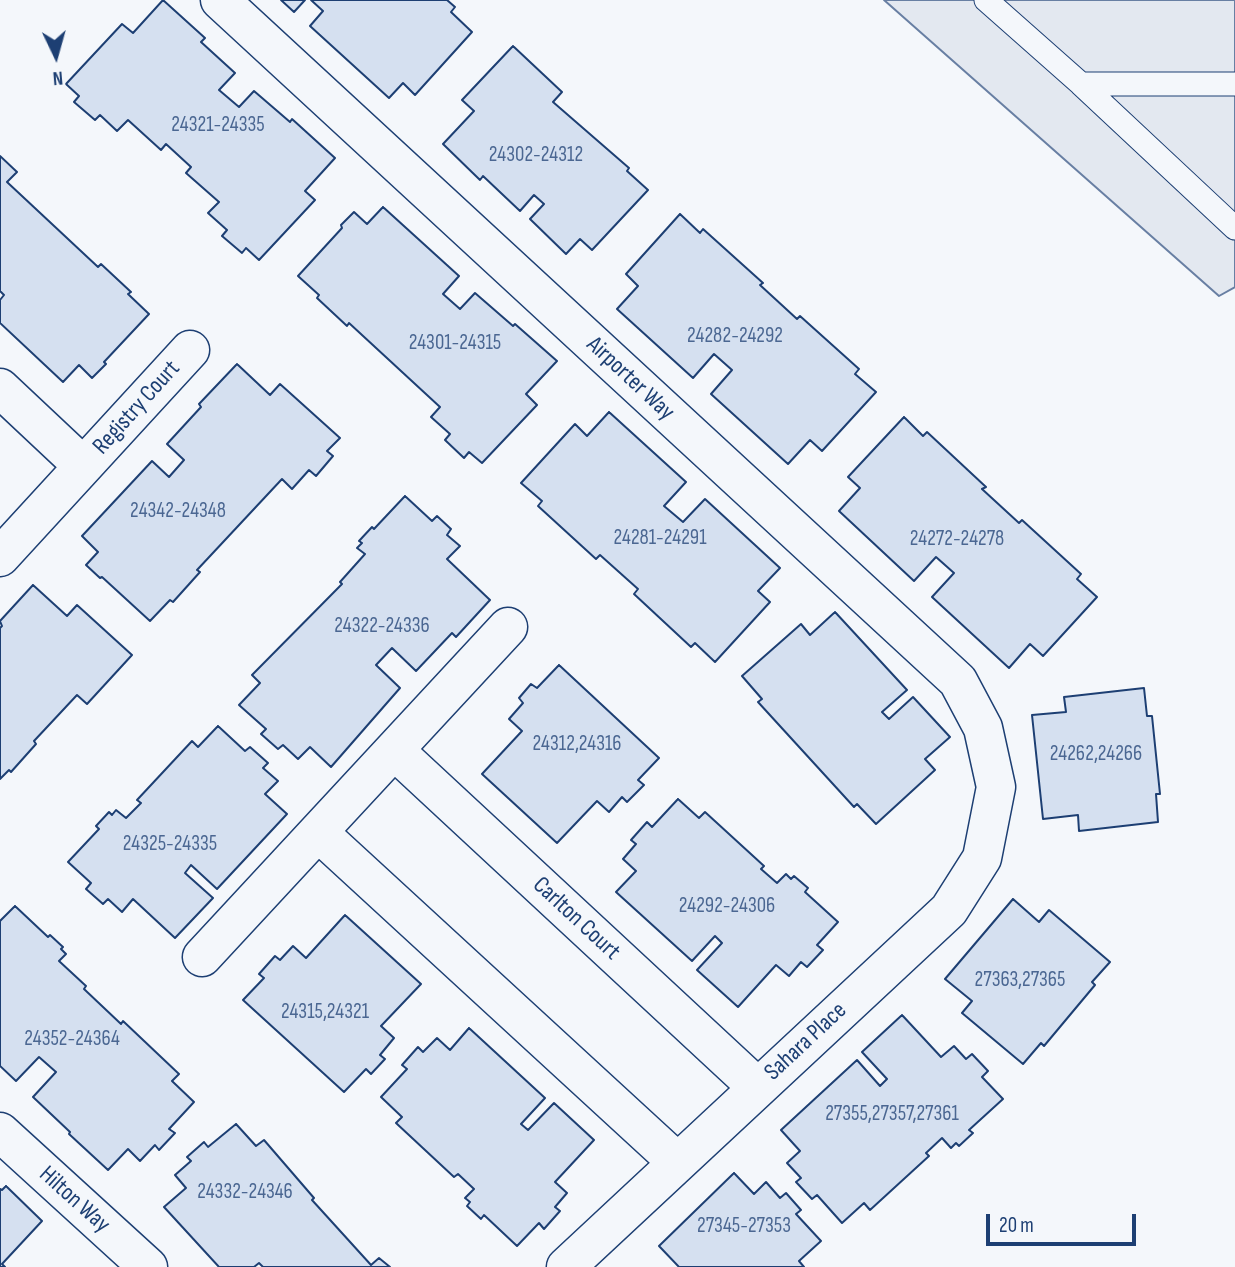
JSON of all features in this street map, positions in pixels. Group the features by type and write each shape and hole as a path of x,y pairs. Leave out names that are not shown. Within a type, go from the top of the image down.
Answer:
{"street":[{"name":"Airporter Way","path":"220,0 958,681 983,728 996,787"},
{"name":"Registry Court","path":"3,548 83,466 190,349"},
{"name":"Registry Court","path":"0,388 83,466"},
{"path":"202,957 508,627"},
{"name":"Carlton Court","path":"394,750 757,1087"},
{"name":"Sahara Place","path":"566,1267 950,910 982,858 996,787"},
{"path":"318,832 677,1163"},
{"name":"Hilton Way","path":"0,1132 148,1267"}],"lane":[{"path":"986,0 1081,84 1235,228"},
{"path":"1081,84 1235,84"}],"shaded area":[{"path":"884,0 1235,0 1235,287 1219,296"}],"building":[{"path":"163,0 205,38 201,42 235,73 219,90 239,107 254,91 290,122 292,119 335,158 305,191 315,200 259,260 246,248 242,253 222,236 227,230 208,213 219,202 186,173 191,167 166,144 161,150 128,120 117,131 100,115 95,120 74,102 79,96 66,84 122,24 133,33"},
{"path":"281,0 305,0 294,12"},
{"path":"311,0 447,0 455,7 451,12 472,32 415,95 403,83 389,98 310,26 323,11"},
{"path":"513,46 562,92 553,102 629,168 627,171 648,190 592,250 580,239 566,254 530,219 544,204 534,195 520,211 483,176 480,180 443,144 474,111 462,100"},
{"path":"0,156 17,172 7,182 98,267 101,264 131,292 128,294 149,314 92,378 79,365 63,382 0,323 0,300 4,295 0,291"},
{"path":"383,207 459,276 443,294 460,309 475,293 557,361 526,394 537,405 482,463 469,452 464,458 445,440 450,434 431,417 440,407 349,323 347,326 298,276 354,212 367,224"},
{"path":"680,214 700,233 703,229 763,283 760,285 797,319 800,316 859,369 855,374 876,392 822,451 810,440 788,464 711,394 732,370 714,354 693,378 617,309 638,286 626,274"},
{"path":"237,364 270,395 280,384 340,438 327,451 333,456 316,476 309,470 292,489 282,479 197,570 200,572 173,602 170,600 150,621 86,565 98,552 82,536 152,461 169,477 184,460 167,444 201,407 199,404"},
{"path":"609,412 686,482 664,506 683,522 705,499 780,568 758,591 770,602 715,662 695,643 691,647 634,594 638,589 600,555 596,559 538,506 542,501 521,483 575,424 587,436"},
{"path":"904,417 923,436 927,432 986,487 982,489 1019,523 1022,520 1081,574 1077,579 1097,597 1043,656 1030,644 1009,668 932,597 954,573 936,557 914,581 839,511 860,488 848,477"},
{"path":"405,496 432,521 437,516 451,529 447,535 460,546 447,559 490,600 456,637 452,633 416,671 392,648 376,665 400,688 331,767 310,747 298,759 283,745 278,749 261,734 266,729 239,705 260,683 252,675 342,584 340,582 365,554 357,548 362,543 359,541"},
{"path":"33,585 67,616 77,605 132,655 87,704 77,695 34,741 36,744 11,772 9,770 0,779 0,621"},
{"path":"835,612 907,690 882,712 889,719 913,697 950,737 925,759 935,770 876,824 857,804 854,807 758,702 762,699 742,676 801,624 810,635"},
{"path":"559,665 659,758 638,780 644,785 627,802 622,797 609,812 597,801 557,843 482,774 522,731 509,719 523,703 519,698 531,684 537,688"},
{"path":"1144,688 1147,716 1152,716 1160,794 1156,794 1158,822 1079,831 1078,815 1043,819 1032,715 1066,712 1064,697"},
{"path":"218,726 245,751 250,747 268,763 263,768 278,781 265,794 287,814 217,889 191,865 185,873 213,898 175,938 133,899 122,912 108,899 103,904 86,889 91,883 68,862 99,829 96,826 109,812 112,815 116,810 126,818 141,803 137,800 192,741 198,747"},
{"path":"678,799 699,818 705,812 764,866 761,869 777,883 786,874 791,879 794,876 808,888 805,892 838,922 817,945 823,950 807,967 801,962 789,976 776,965 738,1007 697,970 722,943 715,936 692,961 616,892 636,871 623,859 636,844 631,840 647,822 652,827"},
{"path":"1013,899 1039,922 1049,910 1110,962 1092,982 1095,985 1044,1046 1041,1043 1023,1064 962,1013 972,1001 945,979"},
{"path":"15,906 48,937 50,935 63,947 61,949 66,954 59,961 86,986 84,989 121,1024 123,1021 179,1074 172,1081 194,1102 169,1129 175,1133 159,1150 155,1145 140,1161 128,1149 108,1170 33,1097 56,1072 39,1057 16,1081 0,1066 0,921"},
{"path":"345,915 421,984 381,1026 394,1038 380,1055 385,1059 371,1074 366,1069 344,1092 243,1000 264,978 259,974 275,956 280,960 293,946 306,958"},
{"path":"902,1015 941,1057 954,1046 966,1059 972,1054 988,1071 982,1077 1003,1099 969,1130 973,1133 959,1146 956,1143 951,1148 942,1138 926,1153 929,1156 870,1210 864,1203 842,1223 817,1195 812,1199 796,1182 801,1178 787,1163 800,1151 781,1130 857,1060 880,1086 887,1079 862,1052"},
{"path":"469,1028 545,1098 521,1124 528,1130 554,1103 594,1140 555,1182 567,1193 555,1207 560,1211 544,1229 539,1223 517,1246 484,1215 481,1219 467,1206 470,1202 465,1198 474,1189 458,1174 454,1177 396,1123 402,1117 381,1097 407,1069 402,1065 418,1047 423,1052 437,1038 450,1050"},
{"path":"236,1124 256,1146 264,1140 314,1198 312,1200 371,1265 379,1258 390,1267 263,1267 259,1263 254,1267 219,1267 164,1207 186,1188 175,1175 191,1161 187,1157 204,1142 208,1147"},
{"path":"734,1173 754,1194 766,1182 780,1198 786,1193 801,1210 796,1214 821,1241 799,1261 804,1267 679,1267 659,1246"},
{"path":"6,1186 42,1221 2,1264 5,1267 0,1267 0,1189"}]}
